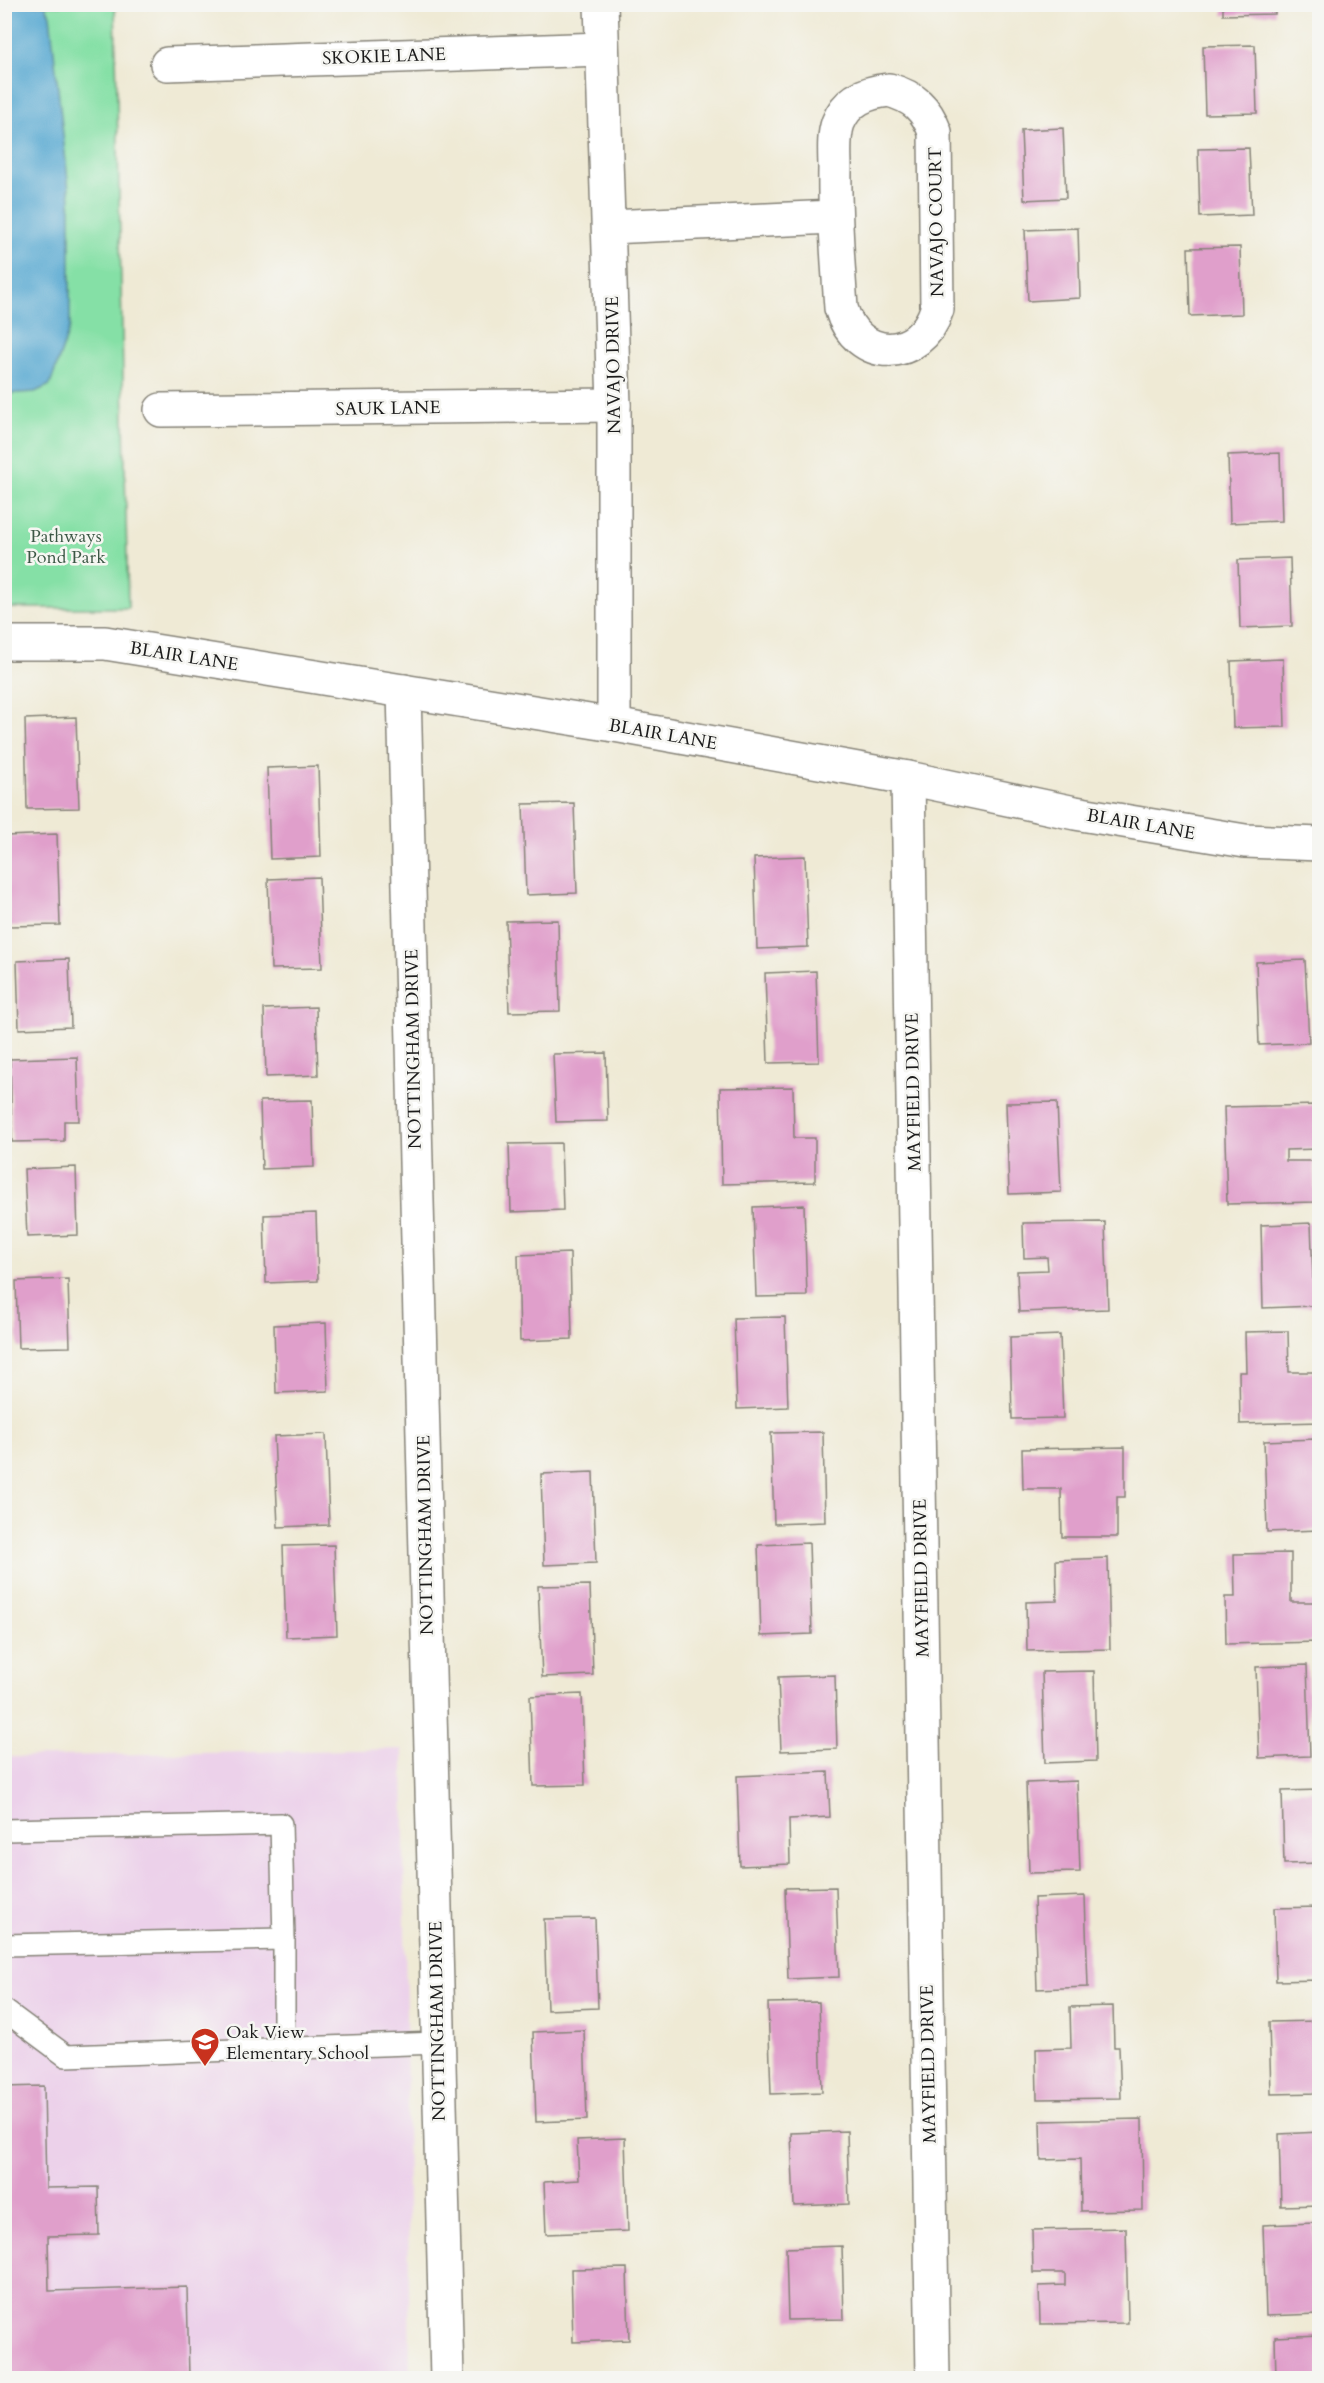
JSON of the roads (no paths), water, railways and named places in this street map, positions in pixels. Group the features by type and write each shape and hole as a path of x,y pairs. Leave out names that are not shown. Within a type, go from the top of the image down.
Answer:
{"street":[{"name":"NAVAJO DRIVE","path":"602,4 614,405 614,725"},
{"name":"SKOKIE LANE","path":"166,63 602,49"},
{"name":"NAVAJO COURT","path":"889,90 919,103 929,116 934,132 937,309 933,323 924,336 897,349 881,349 867,344 855,335 845,322 841,308 834,217 835,140 837,124 845,110 858,98 873,92 889,90"},
{"path":"609,227 834,217"},
{"name":"SAUK LANE","path":"161,410 614,405"},
{"name":"BLAIR LANE","path":"4,643 105,643 614,725 908,778 1075,813 1245,841 1320,844"},
{"name":"NOTTINGHAM DRIVE","path":"404,691 447,2379"},
{"name":"MAYFIELD DRIVE","path":"908,778 933,2379"}],"lane":[{"path":"4,1830 281,1824 284,2047"},
{"path":"4,1945 284,1940"},
{"path":"4,2010 66,2056 438,2043"}],"water":[{"path":"5,4 45,5 50,15 70,199 70,327 50,385 35,392 5,394"}],"place":[{"name":"Oak View Elementary School","path":"205,2068"}],"park label":[{"name":"Pathways Pond Park","path":"66,546"}]}
